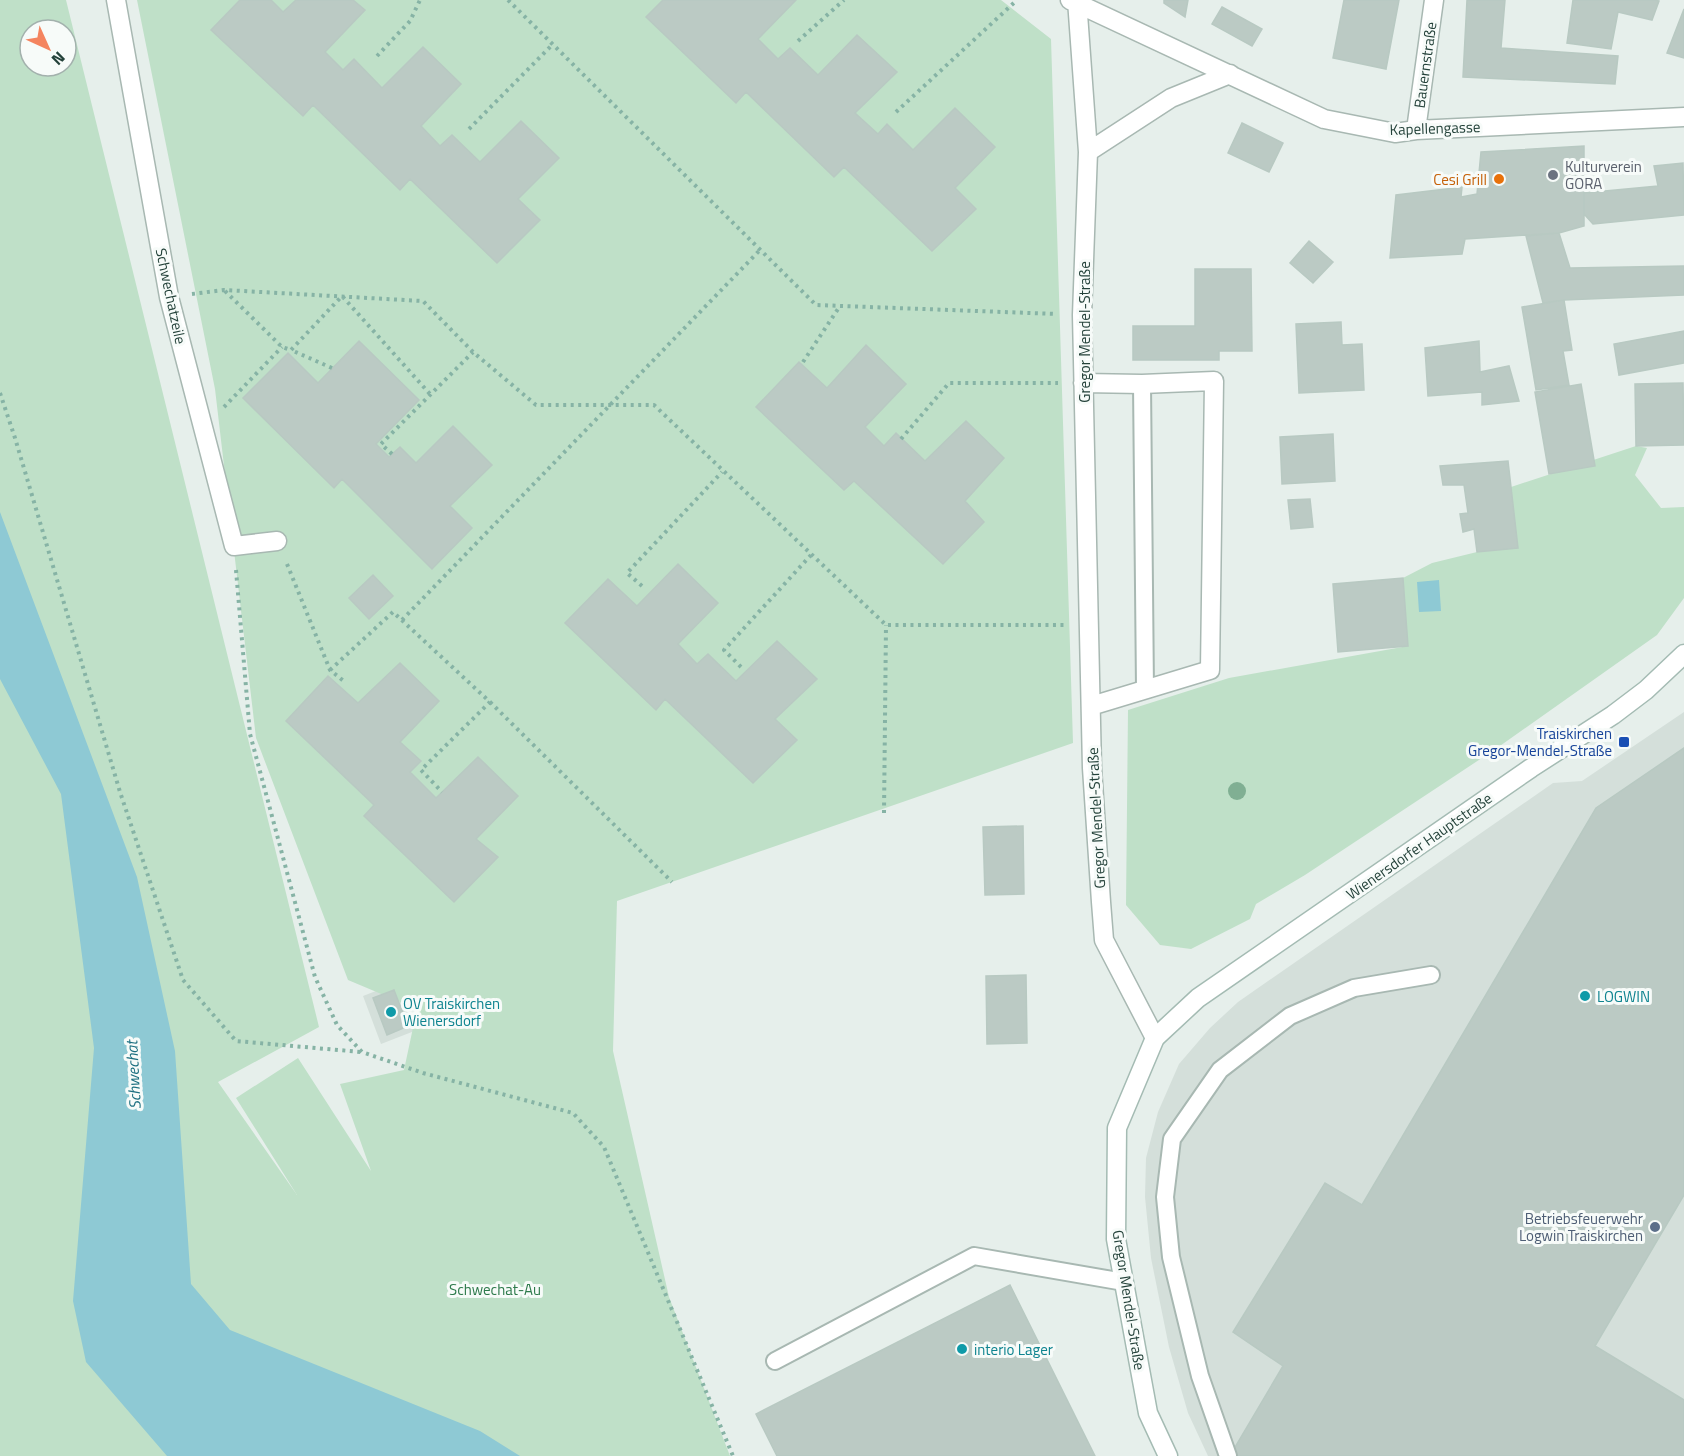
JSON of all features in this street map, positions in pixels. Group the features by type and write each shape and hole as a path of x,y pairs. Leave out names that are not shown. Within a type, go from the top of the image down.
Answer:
{"street":[{"name":"Schwechatzeile","path":"117,0 169,297 234,546"},
{"name":"Bauernstraße","path":"1416,130 1434,0"},
{"name":"Kapellengasse","path":"1075,2 1324,119 1395,133 1416,130 1684,117"},
{"name":"Gregor Mendel-Straße","path":"1075,2 1088,152 1082,315 1083,383 1092,768 1104,940 1155,1038 1117,1128 1116,1239 1148,1413 1168,1456"},
{"path":"1088,152 1171,98 1230,74"},
{"path":"1083,383 1142,384 1214,381 1210,670 1091,706"},
{"path":"234,546 277,541"},
{"name":"Wienersdorfer Hauptstraße","path":"1155,1038 1198,998 1531,768 1613,715 1646,690 1684,654"}],"lane":[{"path":"1142,384 1145,689"},
{"path":"1228,1456 1200,1376 1171,1257 1165,1197 1172,1139 1220,1070 1290,1016 1354,988 1431,975"},
{"path":"775,1361 974,1256 1124,1282"}],"path":[{"path":"377,56 410,21 420,0"},
{"path":"508,0 816,305 1082,315"},
{"path":"798,41 844,0"},
{"path":"896,112 1017,0"},
{"path":"469,129 552,44"},
{"path":"402,620 760,250"},
{"path":"332,368 282,347 224,290 423,301 473,352 536,405 654,405 722,472 886,625 1089,625"},
{"path":"291,350 342,296"},
{"path":"342,296 430,394"},
{"path":"803,362 840,306"},
{"path":"203,428 282,347"},
{"path":"392,454 381,444 473,352"},
{"path":"901,439 949,383 1083,383"},
{"path":"0,393 120,792 183,980 236,1041 362,1052 423,1073 573,1113 604,1147 733,1456"},
{"path":"642,586 627,573 722,472"},
{"path":"277,541 330,670 345,682"},
{"path":"234,546 250,734 315,977 337,1025 362,1052"},
{"path":"741,667 724,650 811,555"},
{"path":"330,670 393,612 490,702 672,882"},
{"path":"884,813 886,625"},
{"path":"442,792 421,770 490,702"}],"shaded area":[{"name":"LOGWIN","path":"1684,712 1684,1456 1208,1456 1188,1413 1169,1347 1151,1258 1145,1197 1146,1158 1158,1112 1179,1064 1210,1028 1238,1002 1553,783 1582,781"},
{"path":"399,982 417,1030 381,1044 363,996"}],"green space":[{"name":"Schwechat-Au","path":"0,0 66,0 70,18 18,18 18,78 78,78 78,49 319,1027 218,1082 297,1195 236,1098 298,1058 371,1171 340,1084 404,1070 417,1009 348,980 256,738 215,389 137,0 1001,0 1051,39 1073,743 617,901 613,1051 669,1297 730,1456 0,1456"},
{"path":"1636,446 1647,448 1635,475 1661,508 1684,507 1684,598 1657,635 1497,748 1305,875 1256,904 1250,919 1191,949 1160,945 1126,905 1128,710 1229,678 1408,646 1403,578 1432,563 1477,552 1517,548 1511,487"}],"water":[{"name":"Schwechat","path":"0,512 137,877 175,1051 191,1284 230,1330 480,1431 520,1456 167,1456 86,1362 73,1301 94,1048 61,794 0,679"},
{"path":"1439,580 1441,611 1419,612 1417,582"}],"building":[{"path":"240,0 271,0 283,12 296,0 353,0 365,10 325,52 343,70 354,59 382,88 423,47 461,84 421,126 440,146 452,135 480,162 521,121 559,158 518,199 540,220 497,263 410,179 400,190 313,105 303,116 211,30"},
{"path":"663,0 796,0 758,39 778,59 790,48 818,75 857,35 897,72 855,113 878,134 887,124 913,150 955,108 995,147 955,188 976,209 932,251 844,167 834,177 746,92 736,103 646,17"},
{"path":"1164,0 1188,0 1185,17 1164,3"},
{"path":"1344,0 1399,0 1386,69 1333,58"},
{"path":"1467,0 1505,0 1501,48 1618,56 1615,84 1463,77"},
{"path":"1573,0 1659,1 1652,20 1618,12 1611,49 1567,43"},
{"path":"1222,7 1262,29 1252,46 1212,24"},
{"path":"1684,9 1684,58 1667,53"},
{"path":"1242,123 1283,143 1269,172 1228,153"},
{"path":"1584,146 1584,226 1559,233 1465,239 1462,254 1390,258 1396,195 1462,187 1461,197 1477,194 1481,152"},
{"path":"1683,163 1684,215 1593,224 1584,214 1584,193 1658,186 1654,166"},
{"path":"1559,233 1570,268 1684,266 1684,295 1564,300 1543,303 1526,236"},
{"path":"1309,241 1333,262 1313,283 1290,263"},
{"path":"1195,269 1251,269 1252,351 1219,351 1219,360 1133,360 1133,326 1195,326"},
{"path":"1564,300 1572,350 1563,351 1569,385 1536,390 1522,307"},
{"path":"1341,322 1342,345 1362,344 1364,390 1299,393 1296,324"},
{"path":"1684,331 1684,363 1619,375 1614,344"},
{"path":"359,341 419,400 376,444 389,457 400,447 416,463 453,426 492,465 450,506 472,528 432,569 342,479 334,488 243,398 288,353 318,383"},
{"path":"1479,341 1480,372 1509,366 1519,401 1482,405 1482,392 1428,396 1425,348"},
{"path":"866,345 906,384 865,427 884,446 896,433 925,461 966,421 1004,458 965,501 984,522 943,564 854,481 844,490 756,407 799,362 827,388"},
{"path":"1683,383 1684,445 1636,446 1635,384"},
{"path":"1581,384 1595,466 1549,474 1535,392"},
{"path":"1333,434 1335,481 1282,484 1280,437"},
{"path":"1508,461 1518,548 1477,552 1474,529 1463,532 1460,514 1468,513 1464,485 1443,485 1440,466"},
{"path":"1310,499 1313,527 1291,529 1288,500"},
{"path":"678,564 718,603 678,644 697,664 708,654 736,681 777,641 817,679 775,719 797,740 753,783 665,699 656,710 565,623 608,579 637,606"},
{"path":"373,575 393,596 369,619 349,598"},
{"path":"1403,578 1408,646 1338,652 1333,584"},
{"path":"400,663 439,701 400,742 421,761 410,772 436,798 478,757 518,796 476,839 498,857 454,902 364,816 374,805 286,721 328,676 358,703"},
{"name":"LOGWIN","path":"1684,748 1684,1195 1595,1346 1684,1400 1684,1456 1234,1456 1231,1454 1283,1366 1233,1332 1325,1183 1362,1205 1596,808"},
{"path":"1023,826 1024,894 985,895 983,827"},
{"path":"1026,975 1027,1043 987,1044 986,976"},
{"name":"OV Traiskirchen Wienersdorf","path":"394,990 408,1026 387,1035 373,998"},
{"name":"interio Lager","path":"1010,1285 1095,1456 777,1456 756,1414"}],"place":[{"name":"Kulturverein GORA","path":"1553,175"},
{"name":"Cesi Grill","path":"1499,179"},
{"name":"Traiskirchen Gregor-Mendel-Straße","path":"1624,742"},
{"name":"LOGWIN","path":"1585,996"},
{"name":"OV Traiskirchen Wienersdorf","path":"391,1012"},
{"name":"Betriebsfeuerwehr Logwin Traiskirchen","path":"1655,1227"},
{"name":"interio Lager","path":"962,1349"}]}
